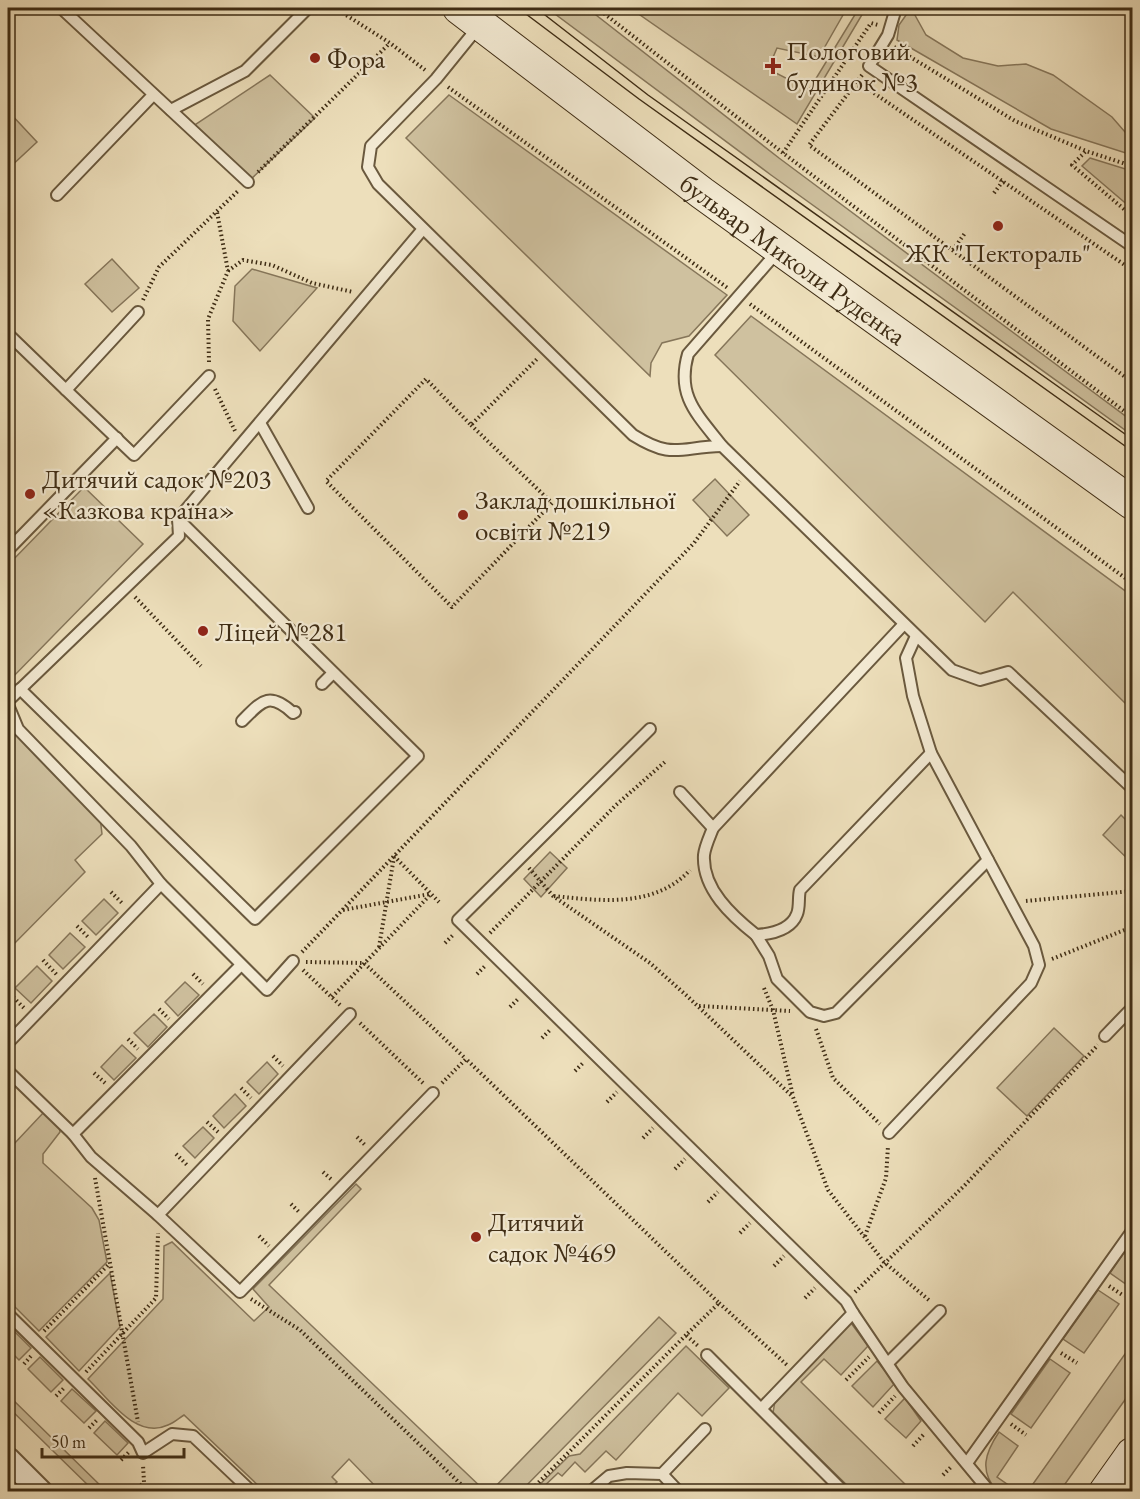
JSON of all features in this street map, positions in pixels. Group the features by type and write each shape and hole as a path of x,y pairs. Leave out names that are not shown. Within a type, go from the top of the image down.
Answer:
{"street":[{"name":"бульвар Миколи Руденка","path":"470,16 702,193 1132,502"},
{"path":"1105,1491 1132,1454"},
{"path":"8,1459 41,1491"}],"lane":[{"path":"61,8 248,182"},
{"path":"171,110 245,70 308,8"},
{"path":"896,8 890,29 869,66 1132,246"},
{"path":"470,16 436,79 371,147 368,167 378,184 633,435 653,448 676,453 698,447 722,446"},
{"path":"57,195 153,95"},
{"path":"18,729 8,703 179,536 178,519 423,229"},
{"path":"781,248 688,354 683,372 685,394 722,446 952,670 980,680 1008,672 1075,731 1132,788"},
{"path":"66,390 138,312"},
{"path":"8,334 134,455 209,375"},
{"path":"260,423 308,508"},
{"path":"8,550 117,438"},
{"path":"20,689 255,919 418,756 178,519"},
{"path":"904,624 713,828 704,854 709,881 731,915 756,935 769,957 777,979 810,1012 824,1016 836,1013 988,860"},
{"path":"889,1133 1031,984 1039,965 1034,946 931,753 913,696 906,658 916,636"},
{"path":"322,684 333,672"},
{"path":"242,721 259,703 268,700 277,701 293,714 295,712"},
{"path":"8,718 131,846 161,884 267,990 294,961"},
{"path":"650,729 459,920 846,1301 903,1387 990,1491"},
{"path":"756,935 774,934 787,926 797,913 800,890 931,753"},
{"path":"680,792 713,828"},
{"path":"8,1043 161,884"},
{"path":"74,1134 241,965"},
{"path":"1105,1036 1132,1008"},
{"path":"158,1215 350,1014"},
{"path":"8,1071 74,1134 91,1157 158,1215 240,1292 432,1093"},
{"path":"967,1463 1132,1231"},
{"path":"888,1363 940,1311"},
{"path":"762,1408 853,1313"},
{"path":"8,1314 138,1442 143,1453 171,1434 194,1436 252,1491"},
{"path":"707,1355 844,1491"},
{"path":"662,1474 705,1429"},
{"path":"590,1491 609,1476 627,1473 662,1474 679,1491"}],"path":[{"path":"597,8 783,153 1132,417"},
{"path":"783,153 871,23 890,29"},
{"path":"884,41 1015,121 1086,151 1132,166"},
{"path":"869,66 809,145 1132,382"},
{"path":"854,86 868,89 1132,270"},
{"path":"1086,151 1072,165 1132,216"},
{"path":"994,194 1003,181"},
{"path":"217,211 228,271"},
{"path":"953,250 966,233"},
{"path":"241,445 209,375 208,319 228,271 243,260 272,265 312,283 368,294"},
{"path":"471,425 546,350"},
{"path":"426,379 471,425 552,503 452,607 326,481 426,379"},
{"path":"294,961 694,543 748,472"},
{"path":"125,587 201,666"},
{"path":"482,942 539,880 616,805 666,761"},
{"path":"553,896 591,900 642,898 678,884 704,854"},
{"path":"394,856 439,902"},
{"path":"379,948 394,856"},
{"path":"520,859 553,896 650,963 793,1097"},
{"path":"1011,903 1132,891"},
{"path":"342,911 431,894"},
{"path":"332,997 431,894"},
{"path":"1039,965 1132,927"},
{"path":"294,961 364,963 795,1373"},
{"path":"294,961 432,1093 466,1059"},
{"path":"760,978 774,1011 793,1097 828,1190 884,1262 940,1311"},
{"path":"10,994 33,1017"},
{"path":"698,1006 810,1012 833,1078 889,1133 886,1178 865,1236"},
{"path":"846,1301 966,1185 1088,1057 1105,1036"},
{"path":"91,1157 108,1265 143,1453 144,1482 135,1491"},
{"path":"76,1382 156,1298 158,1215"},
{"path":"34,1341 108,1265"},
{"path":"240,1292 300,1330 470,1491"},
{"path":"529,1491 719,1303"},
{"path":"686,1335 707,1355"},
{"path":"846,1380 877,1348"},
{"path":"879,1413 903,1387"}],"shaded area":[{"path":"547,8 587,8 779,158 1132,421 1132,435 771,175"},
{"name":"Пологовий будинок №3","path":"630,8 847,8 819,57 777,48 768,69 809,90 859,8 866,8 797,124"},
{"path":"911,8 926,35 963,58 998,66 1026,64 1053,75 1112,117 1132,140 1132,155 1051,129 897,40 899,25"},
{"path":"270,75 315,118 248,182 190,128"},
{"path":"449,95 727,295 689,336 662,343 651,363 650,376 406,138"},
{"path":"8,111 37,142 8,169"},
{"path":"1090,158 1132,171 1132,205 1130,207 1082,166"},
{"path":"112,259 139,288 112,312 85,284"},
{"path":"252,269 317,288 260,351 233,321 235,286"},
{"path":"751,316 1132,596 1132,710 1013,592 985,622 715,355"},
{"path":"715,479 749,515 727,536 693,500"},
{"path":"84,487 143,544 8,682 8,565"},
{"path":"8,727 100,817 102,834 75,860 85,872 8,950"},
{"path":"1121,815 1132,826 1132,863 1103,835"},
{"path":"550,852 567,868 541,897 524,879"},
{"path":"104,899 118,913 96,935 82,921"},
{"path":"70,933 85,947 63,969 49,955"},
{"path":"37,966 52,981 31,1003 15,988"},
{"path":"185,982 199,995 178,1016 165,1002"},
{"path":"154,1014 167,1027 148,1047 134,1033"},
{"path":"1054,1028 1084,1056 1027,1116 997,1088"},
{"path":"122,1045 136,1058 114,1080 101,1067"},
{"path":"267,1062 278,1074 259,1094 247,1082"},
{"path":"235,1094 246,1106 224,1128 213,1116"},
{"path":"44,1112 59,1126 60,1132 43,1154 43,1163 92,1208 99,1220 107,1262 39,1331 15,1307 8,1262 8,1141 13,1145"},
{"path":"203,1127 214,1138 195,1158 183,1146"},
{"path":"356,1184 361,1189 269,1285 485,1491 380,1491 349,1459 332,1477 337,1482 327,1491 264,1491 184,1415 168,1425 156,1428 145,1427 124,1415 88,1379 163,1299 164,1246 172,1242 254,1321 269,1307 253,1289"},
{"path":"1132,1241 1132,1285 1130,1287 1110,1273"},
{"path":"110,1273 120,1327 79,1371 46,1337"},
{"path":"1098,1290 1119,1304 1084,1353 1063,1339"},
{"path":"659,1317 676,1333 521,1491 491,1491"},
{"path":"851,1323 868,1346 841,1375 824,1359 801,1382 912,1491 853,1491 773,1413 775,1401"},
{"path":"8,1325 31,1348 19,1360 8,1349"},
{"path":"1132,1344 1132,1390 1060,1491 1028,1491"},
{"path":"686,1346 729,1388 702,1416 678,1393 616,1460 606,1451 585,1472 575,1462 562,1476 558,1473 539,1491 533,1491 569,1456 580,1454"},
{"path":"40,1357 63,1380 51,1392 28,1369"},
{"path":"1050,1359 1070,1373 1031,1428 1011,1414"},
{"path":"877,1361 895,1383 873,1407 852,1386"},
{"path":"72,1389 96,1411 84,1423 61,1401"},
{"path":"8,1395 106,1491 94,1491 8,1407"},
{"path":"905,1398 921,1421 906,1438 885,1419"},
{"path":"105,1421 128,1443 117,1455 94,1433"},
{"path":"999,1432 1018,1446 997,1477 1017,1491 997,1491 988,1476 987,1455"}],"tram line":[{"path":"518,8 639,99 1132,451"},
{"path":"536,8 648,95 1132,439"}],"place":[{"name":"Фора","path":"315,58"},
{"name":"Пологовий будинок №3","path":"773,66"},
{"name":"ЖК \"Пектораль\"","path":"998,226"},
{"name":"Дитячий садок №203 «Казкова країна»","path":"30,494"},
{"name":"Заклад дошкільної освіти №219","path":"463,515"},
{"name":"Ліцей №281","path":"203,631"},
{"name":"Дитячий садок №469","path":"476,1237"}]}
